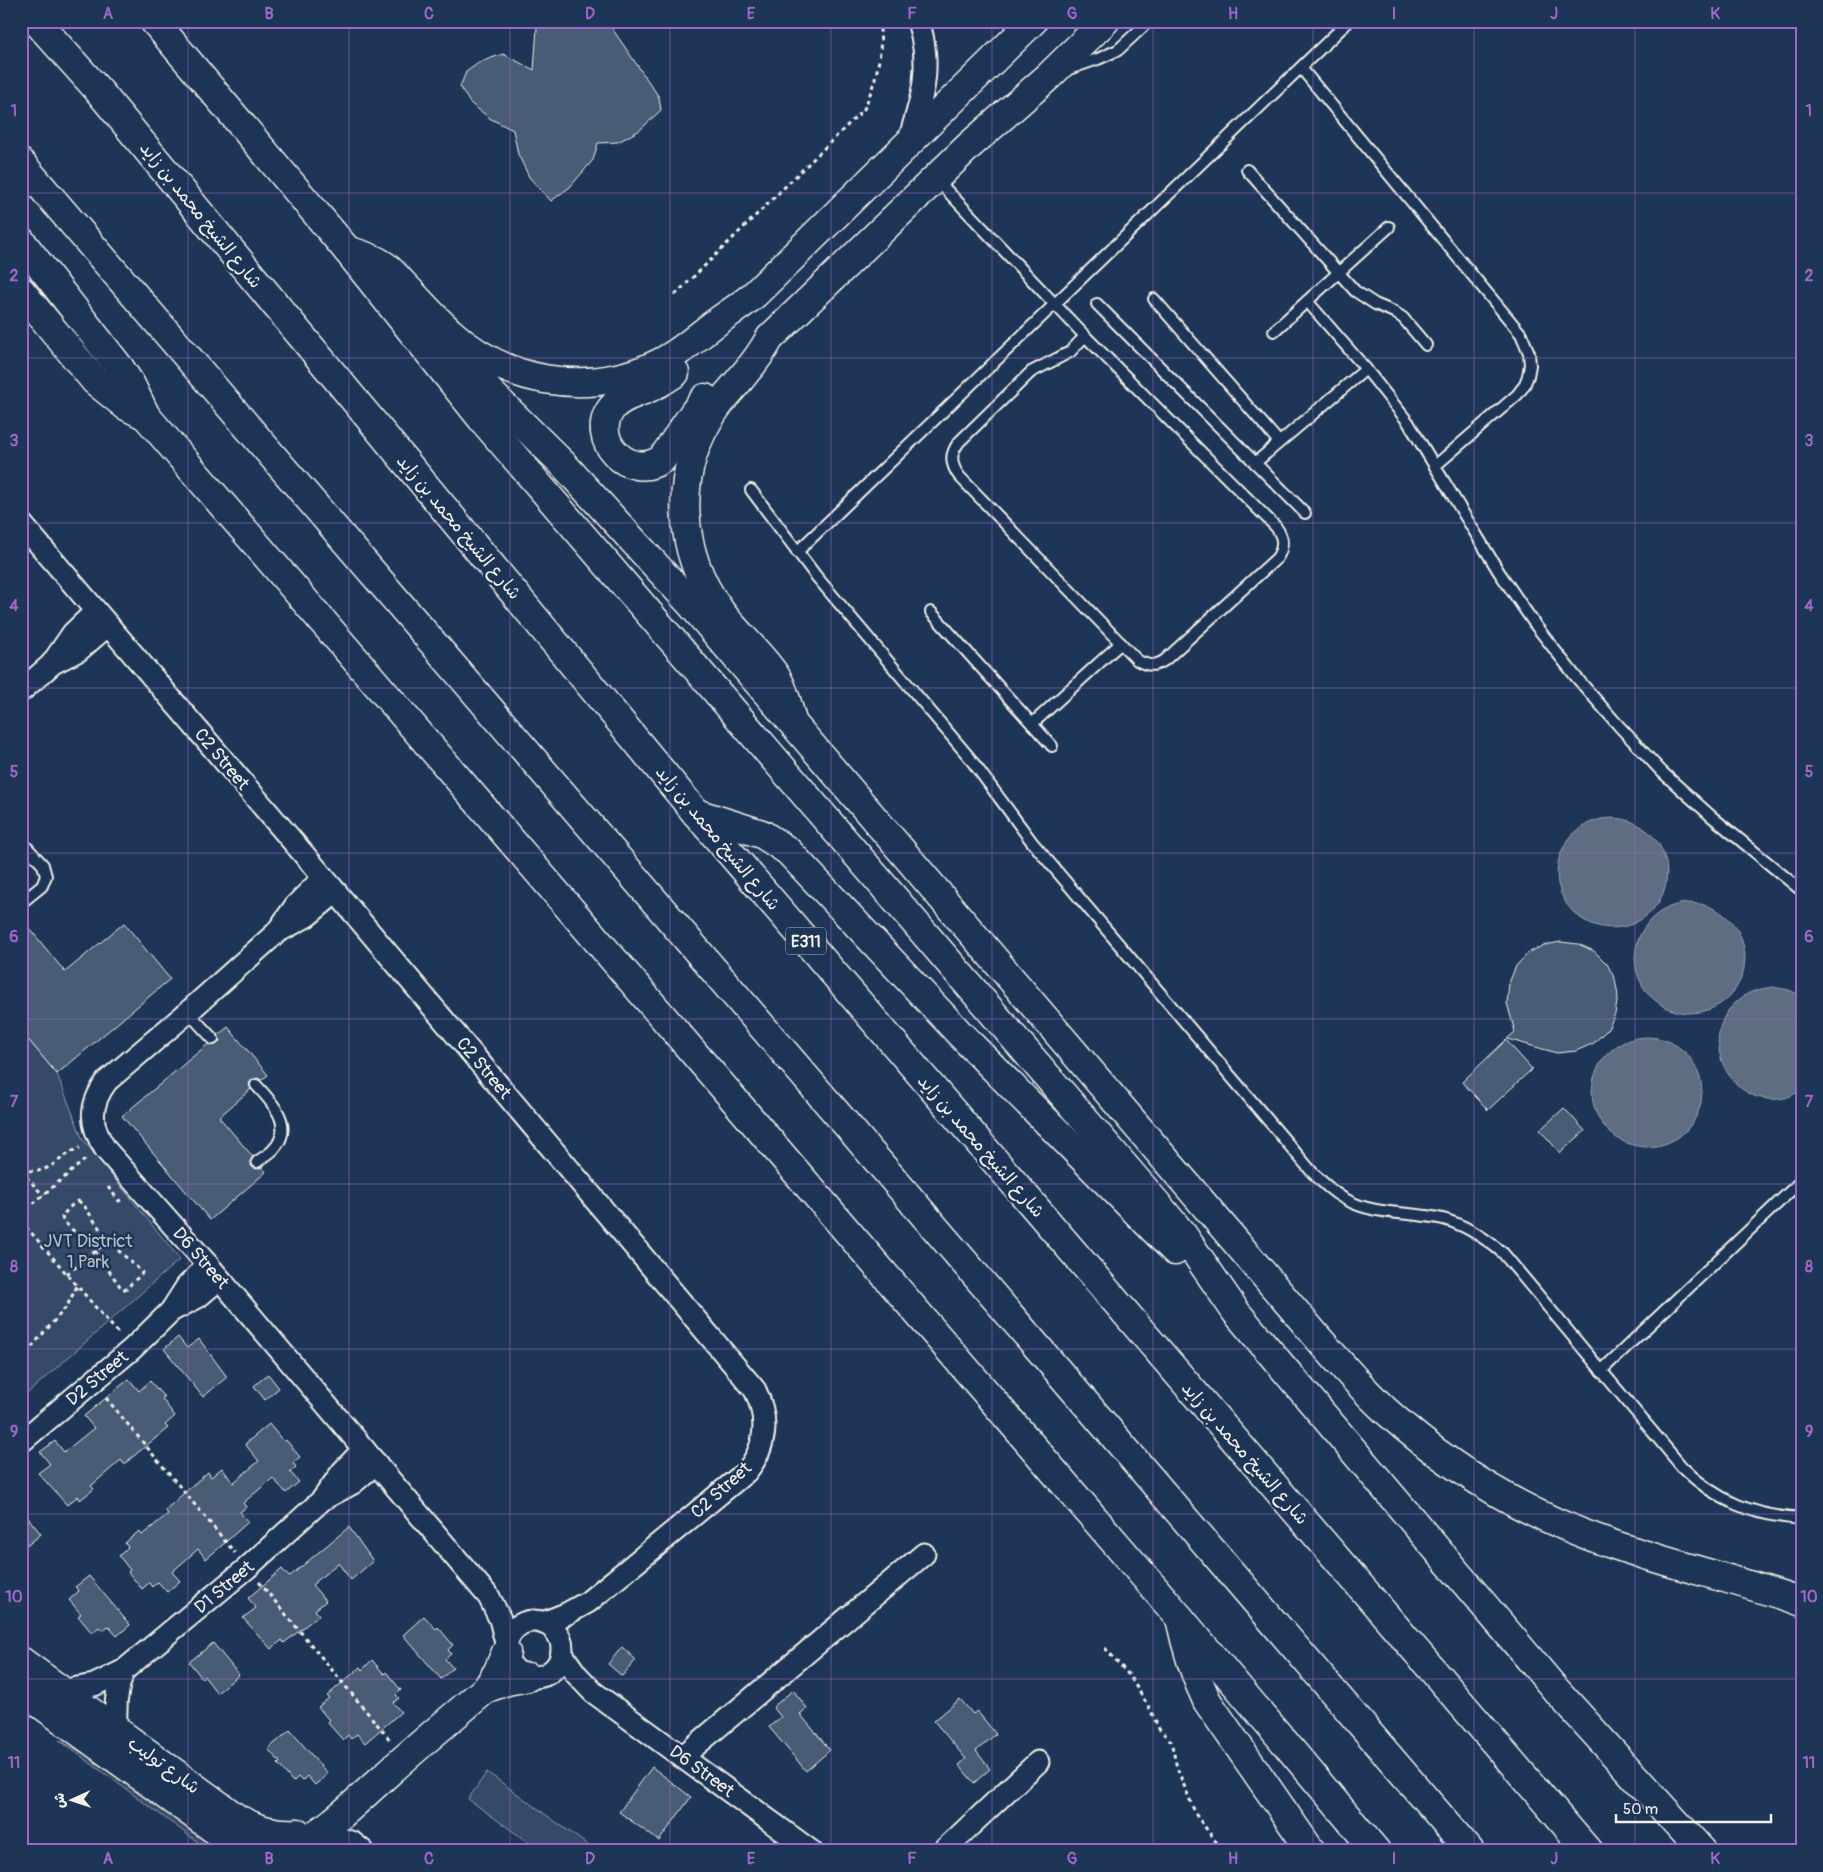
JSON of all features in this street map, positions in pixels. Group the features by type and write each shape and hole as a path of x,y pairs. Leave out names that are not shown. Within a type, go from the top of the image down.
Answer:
{"main road":[{"name":"شارع الشيخ محمد بن زايد","path":"36,21 104,98 696,813 1588,1851"},
{"path":"154,21 347,250 482,419 1158,1205 1183,1235 1236,1312"},
{"path":"347,250 372,258 388,268 449,331 467,346 506,368 543,380 589,383 633,374 654,366 674,355 744,303 1032,21"},
{"path":"744,303 726,329 690,362 655,385 616,403 610,410 606,419 605,429 607,438 616,454 622,460 639,466 655,464 662,459 695,410 741,360 770,338 1105,21"},
{"path":"21,163 1470,1851"},
{"path":"21,241 120,368 131,385 146,416 1180,1618 1376,1851"},
{"path":"21,291 95,381 126,406 146,416"},
{"path":"381,293 412,318 471,372 563,464 690,603 1318,1338 1354,1379 1385,1410 1417,1438 1452,1464 1488,1487 1542,1515 1604,1542 1759,1587 1802,1602"},
{"path":"770,338 704,427 689,466 684,508 690,548 704,585 722,613 776,677 785,696 792,721"},
{"path":"696,813 762,834 788,851 961,1035 1236,1312 1556,1690 1702,1851"},
{"path":"1180,1618 1188,1655 1207,1701 1311,1851"},
{"name":"شارع توليب","path":"21,1690 226,1838 242,1846 258,1849 276,1849 292,1846 319,1831 487,1688 498,1671 506,1647"},
{"name":"شارع توليب","path":"21,1661 238,1819 253,1827 270,1832 287,1834 319,1831"},
{"name":"شارع توليب","path":"487,1688 507,1681 536,1676"}],"street":[{"path":"908,144 920,107 926,70 925,51 918,21"},
{"name":"C2 Street","path":"21,523 330,885 747,1379 761,1401 764,1414 764,1439 754,1462 746,1472 588,1602 566,1614 538,1622"},
{"path":"21,691 53,663 73,633 102,618"},
{"name":"D6 Street","path":"330,885 296,904 276,933 108,1081 100,1091 95,1102 94,1128 98,1139 214,1272 489,1597 500,1619 506,1647"},
{"name":"D2 Street","path":"21,1442 132,1349 171,1311 187,1286 214,1272"},
{"name":"D1 Street","path":"61,1691 94,1685 123,1671 247,1568 322,1500 346,1467 370,1456"},
{"path":"682,1757 924,1554"},
{"name":"D6 Street","path":"489,1597 510,1611 538,1622"},
{"name":"C2 Street","path":"562,1651 573,1624 588,1602"},
{"path":"538,1622 554,1630 558,1635 562,1651 554,1670 536,1676 517,1672 513,1668 506,1647 509,1636 519,1625 538,1622"},
{"name":"D6 Street","path":"562,1651 576,1674 593,1692 812,1851"},
{"path":"117,1731 116,1700 123,1671"},
{"name":"D6 Street","path":"536,1676 569,1682 593,1692"},
{"path":"943,1851 1038,1762"},
{"path":"345,1810 358,1847"},
{"path":"319,1831 358,1847"}],"lane":[{"path":"1049,76 1108,55 1129,41 1149,21"},
{"path":"797,552 1349,21"},
{"path":"1301,68 1521,334 1526,344 1530,365 1528,376 1517,395 1434,466"},
{"path":"1247,170 1355,291 1375,304 1403,318 1426,345"},
{"path":"936,179 1054,305 1065,314 1276,527 1282,538 1281,552 1277,558 1160,663 1149,665 1137,660 953,468 951,459 953,450 959,442 1022,380 1038,367 1070,352 1085,336"},
{"path":"1274,331 1389,227"},
{"path":"1154,299 1279,442"},
{"path":"1307,301 1366,369 1418,436 1434,466 1499,572 1536,626 1588,691 1662,772 1711,816 1802,891"},
{"path":"1097,304 1306,513"},
{"path":"1255,462 1366,369"},
{"path":"751,490 835,600 979,769 1032,842 1312,1172 1327,1187 1345,1200 1366,1208 1442,1219 1464,1227 1485,1238 1503,1253 1682,1467 1695,1480 1722,1498 1751,1511 1802,1519"},
{"path":"932,612 1052,746"},
{"path":"1032,724 1121,643"},
{"path":"21,841 42,865 46,876 42,886 21,903"},
{"path":"188,1012 213,1039"},
{"path":"256,1085 278,1112 282,1127 281,1136 273,1150 257,1162"},
{"path":"1601,1371 1802,1180"}],"path":[{"path":"675,295 864,110 871,93 880,57 879,21"},
{"path":"21,1170 35,1171 51,1167 79,1147 92,1165"},
{"path":"22,1212 87,1158"},
{"path":"21,1170 43,1195"},
{"path":"103,1179 119,1201 137,1184"},
{"path":"76,1202 81,1202 108,1241 142,1272 141,1276 133,1281 127,1289 122,1289 95,1251 63,1221 63,1215 76,1202"},
{"path":"21,1221 132,1349"},
{"path":"67,1274 108,1241"},
{"path":"21,1359 67,1306 77,1286"},
{"path":"1105,1648 1129,1675 1150,1709 1159,1729 1171,1741 1177,1768 1196,1815 1223,1851"}],"green space":[{"name":"JVT District 1 Park","path":"21,1031 57,1074 83,1140 180,1259 21,1399"},
{"path":"59,1740 150,1790 240,1851 210,1851"},
{"path":"487,1772 596,1851 540,1851 468,1799"}],"shaded area":[{"path":"1612,818 1633,822 1651,834 1663,852 1667,873 1663,894 1651,912 1633,924 1612,928 1591,924 1573,912 1561,894 1557,873 1561,852 1573,834 1591,822"},
{"path":"1690,903 1711,907 1729,919 1741,937 1745,958 1741,979 1729,997 1711,1009 1690,1013 1669,1009 1651,997 1639,979 1635,958 1639,937 1651,919 1669,907"},
{"path":"1772,987 1789,990 1802,996 1802,1090 1788,1097 1768,1099 1750,1094 1735,1083 1725,1068 1719,1050 1719,1031 1726,1014 1743,996"},
{"path":"1647,1037 1668,1041 1686,1053 1698,1071 1702,1092 1698,1113 1686,1131 1668,1143 1647,1147 1626,1143 1608,1131 1596,1113 1592,1092 1596,1071 1608,1053 1626,1041"}],"building":[{"path":"539,21 607,21 659,97 661,110 640,130 618,142 598,143 593,160 570,187 551,201 529,177 518,154 513,130 491,119 470,103 460,87 466,72 480,62 503,54 534,70"},
{"path":"21,918 65,972 124,923 170,979 57,1074 21,1031"},
{"path":"1561,942 1578,944 1594,951 1607,964 1615,979 1618,996 1615,1014 1608,1029 1594,1043 1576,1051 1557,1053 1507,1039 1515,1032 1507,1003 1509,983 1516,966 1528,953 1544,945"},
{"path":"228,1027 268,1075 261,1080 258,1078 252,1080 249,1083 251,1089 219,1117 253,1157 250,1162 252,1167 257,1169 262,1167 266,1172 210,1220 122,1116 208,1044 211,1046 217,1044 220,1041 218,1035"},
{"path":"1506,1040 1532,1069 1488,1110 1462,1082"},
{"path":"1564,1108 1585,1131 1560,1153 1540,1130"},
{"path":"178,1337 187,1348 199,1339 227,1377 203,1397 164,1349"},
{"path":"268,1374 279,1388 265,1400 254,1386"},
{"path":"129,1379 139,1391 150,1381 164,1397 162,1399 175,1416 165,1425 168,1428 124,1464 121,1460 91,1486 94,1489 80,1500 78,1496 67,1505 38,1473 50,1464 40,1452 55,1441 64,1452 94,1428 84,1416"},
{"path":"269,1424 300,1457 293,1463 296,1467 290,1472 299,1482 286,1493 273,1478 243,1503 246,1507 240,1512 248,1522 219,1548 206,1559 198,1549 172,1572 180,1581 167,1592 158,1582 152,1587 149,1583 142,1589 128,1572 130,1570 119,1556 128,1547 125,1543 139,1531 142,1535 168,1514 165,1510 208,1472 211,1477 222,1468 233,1483 259,1461 245,1444"},
{"path":"21,1509 41,1534 28,1545 21,1536"},
{"path":"349,1527 373,1561 351,1580 338,1563 312,1585 326,1601 315,1610 319,1615 284,1643 282,1640 271,1649 243,1618 256,1608 248,1598 282,1569 289,1577"},
{"path":"89,1576 130,1625 117,1636 108,1626 103,1631 99,1627 92,1633 78,1616 81,1614 69,1600 79,1591 75,1587"},
{"path":"424,1616 436,1629 438,1627 453,1645 448,1650 451,1654 445,1659 453,1668 441,1679 403,1635"},
{"path":"213,1643 239,1675 217,1693 204,1676 202,1678 189,1662"},
{"path":"622,1647 636,1660 622,1676 608,1664"},
{"path":"372,1660 384,1674 386,1672 401,1690 396,1695 399,1698 393,1703 401,1712 365,1743 357,1734 351,1739 348,1735 343,1740 327,1722 329,1720 318,1707 329,1698 327,1696 360,1667 362,1670"},
{"path":"793,1690 807,1708 800,1714 830,1750 806,1771 769,1727 781,1717 773,1707"},
{"path":"960,1699 973,1714 977,1711 996,1734 976,1751 990,1769 974,1783 959,1765 966,1759 934,1721"},
{"path":"290,1730 328,1774 315,1785 307,1776 302,1781 298,1777 293,1782 278,1764 280,1762 268,1749"},
{"path":"652,1767 691,1797 659,1841 619,1812"}]}
